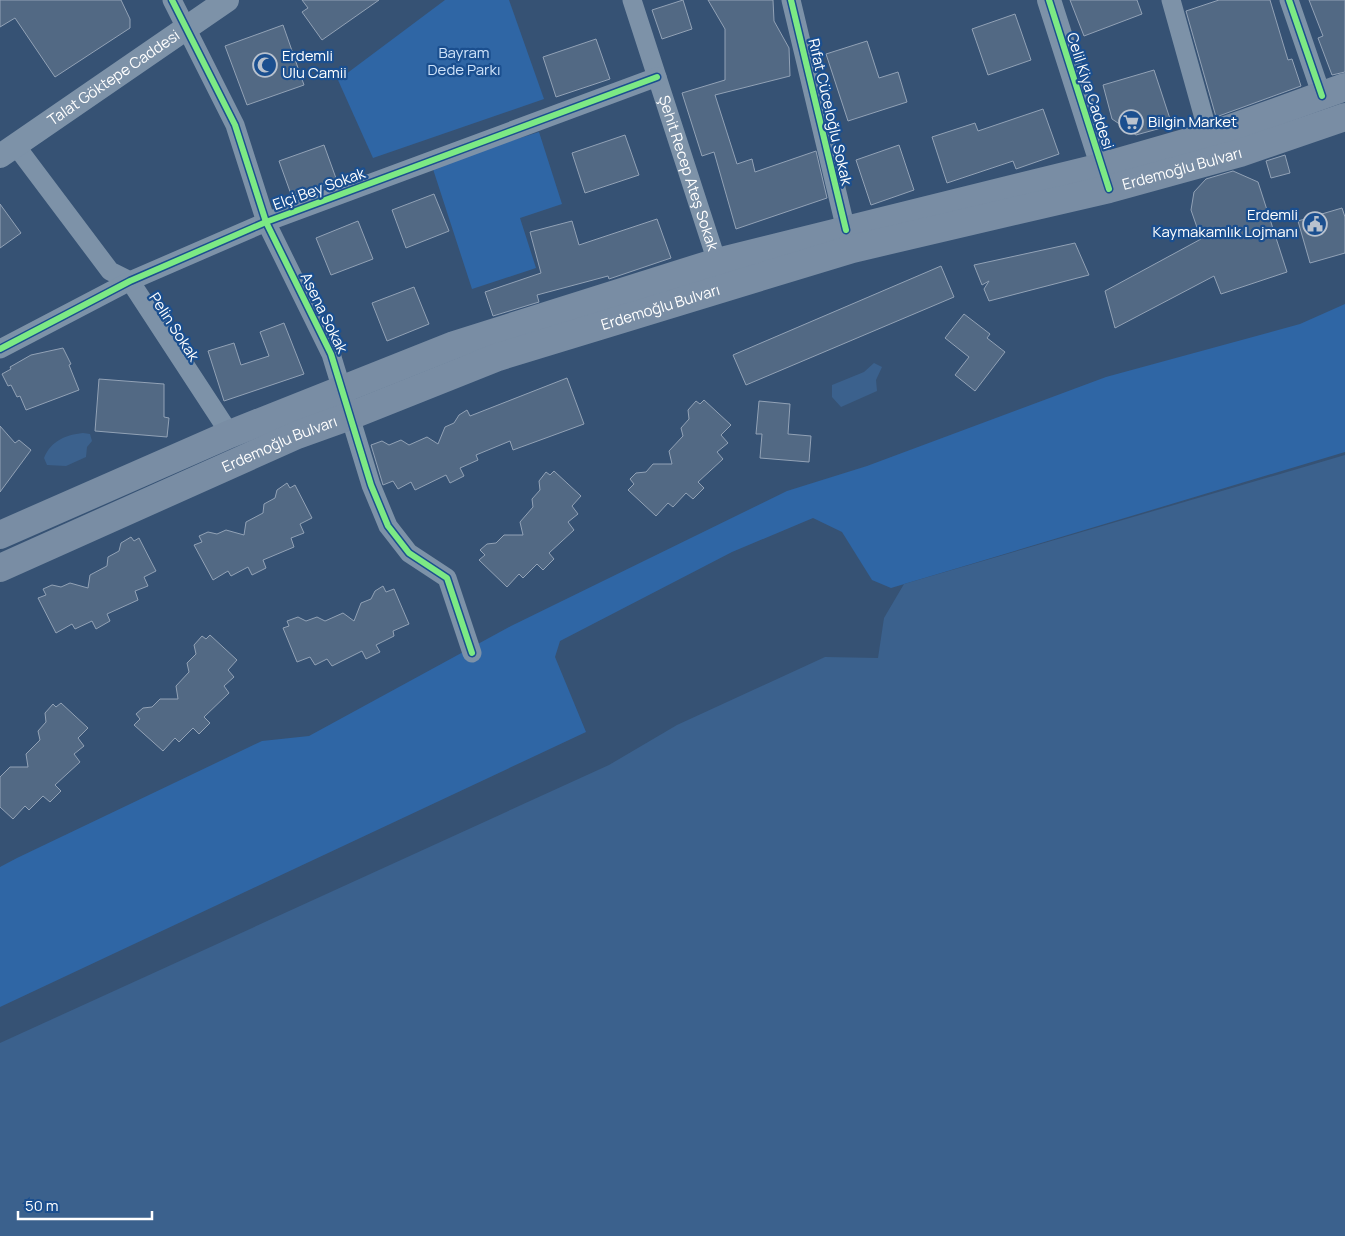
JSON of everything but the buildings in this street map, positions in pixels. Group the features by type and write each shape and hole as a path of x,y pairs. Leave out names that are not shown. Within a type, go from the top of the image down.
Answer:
{"main road":[{"name":"Erdemoğlu Bulvarı","path":"0,568 297,435 498,357 852,248 1105,178 1209,136 1333,92"},
{"name":"Erdemoğlu Bulvarı","path":"0,535 230,434 454,346 717,262 846,230 1240,153 1345,117"}],"street":[{"name":"Asena Sokak","path":"172,0 236,125 266,222 331,354 371,485 388,526 409,553 447,578 472,652"},
{"name":"Talat Göktepe Caddesi","path":"8,151 228,0"},
{"name":"Şehit Recep Ateş Sokak","path":"632,0 717,262"},
{"name":"Rıfat Cüceloğlu Sokak","path":"791,0 846,230"},
{"name":"Celil Kiya Caddesi","path":"1049,0 1105,178"},
{"path":"1171,0 1209,136"},
{"path":"1289,0 1333,92"},
{"name":"Elçi Bey Sokak","path":"0,348 130,281 266,222 657,77"},
{"name":"Pelin Sokak","path":"8,151 110,271 130,281 230,434"}],"green space":[{"name":"Bayram Dede Parkı","path":"445,0 509,0 544,99 373,158 338,80"},
{"path":"539,132 562,204 520,218 536,268 472,289 432,166"},
{"path":"1345,304 1345,452 891,588 872,580 842,532 813,518 732,552 560,641 555,657 586,732 0,1007 0,867 17,858 262,741 309,736 511,626 787,491 867,466 1106,377 1300,324"}],"shaded area":[{"path":"874,363 882,367 876,380 877,391 841,407 832,397 832,385 864,372"},
{"path":"90,434 92,441 87,447 86,457 66,466 47,465 44,458 55,443 70,435"},
{"path":"1345,455 1345,1236 0,1236 0,1043 609,765 677,725 825,657 878,658 884,618 904,584"}],"cycle path":[{"path":"172,0 235,125 266,222 331,354 371,485 388,526 409,553 447,578 472,653"},
{"path":"791,0 846,230"},
{"path":"1049,0 1109,189"},
{"path":"1289,0 1322,96"},
{"path":"0,349 130,281 266,222 657,77"}],"place":[{"name":"Erdemli Ulu Camii","path":"265,65"},
{"name":"Bilgin Market","path":"1131,122"},
{"name":"Erdemli Kaymakamlık Lojmanı","path":"1315,224"}]}
